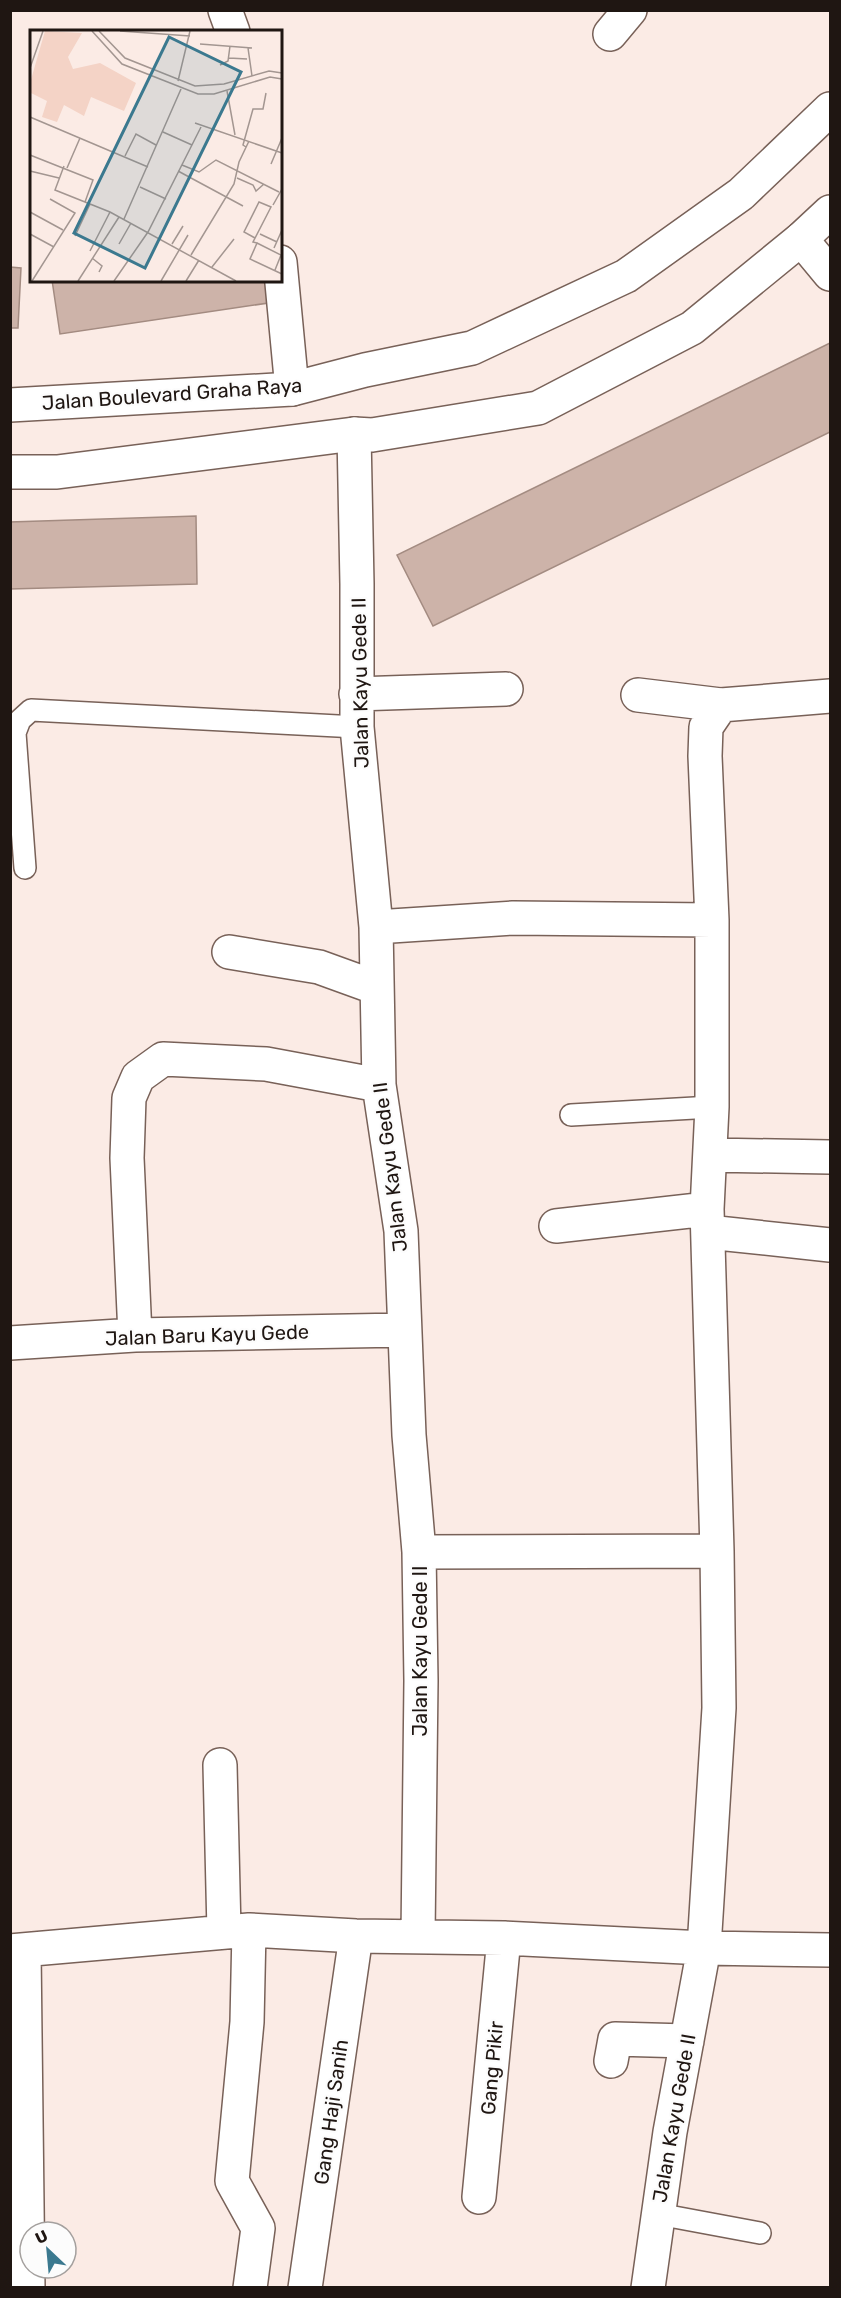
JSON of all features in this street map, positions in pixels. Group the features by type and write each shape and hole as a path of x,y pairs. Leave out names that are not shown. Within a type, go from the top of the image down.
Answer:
{"street":[{"path":"225,10 232,30"},
{"name":"Jalan Boulevard Graha Raya","path":"10,405 292,389 365,370 472,348 626,276 741,194 831,110"},
{"path":"10,472 57,472 354,434 372,435 538,408 692,328 831,212"},
{"path":"801,239 831,274"},
{"path":"282,282 292,389"},
{"name":"Jalan Kayu Gede II","path":"354,434 357,728 376,927 379,1085 401,1231 403,1330 419,1552 421,1681 418,1936"},
{"path":"356,694 506,689"},
{"path":"638,696 721,705 831,696"},
{"name":"Jalan Kayu Gede II","path":"648,2288 670,2132 704,1948 719,1708 708,1220 712,1107 712,920 705,756 706,727 721,705"},
{"path":"376,927 513,918 712,920"},
{"path":"229,952 319,968 377,988"},
{"path":"135,1335 127,1158 129,1098 138,1077 163,1059 266,1064 379,1085"},
{"path":"710,1155 831,1157"},
{"path":"556,1226 708,1220 831,1245"},
{"name":"Jalan Baru Kayu Gede","path":"10,1343 135,1335 403,1330"},
{"path":"419,1552 717,1551"},
{"path":"220,1765 247,2022 232,2181 258,2228 250,2288"},
{"path":"28,2288 17,1950 236,1930 356,1936 504,1938 704,1948 831,1950"},
{"name":"Gang Haji Sanih","path":"305,2288 356,1936"},
{"name":"Gang Pikir","path":"479,2197 504,1938"},
{"path":"611,2061 615,2038 687,2041"}],"lane":[{"path":"25,868 15,733 20,720 31,710 357,728"},
{"path":"572,1115 712,1107"},
{"path":"658,2214 760,2233"}],"building":[{"path":"10,267 21,268 18,328 10,328"},
{"path":"52,282 272,282 275,302 60,334"},
{"path":"830,343 830,432 433,626 397,555"},
{"path":"196,516 197,584 10,589 10,522"}]}
